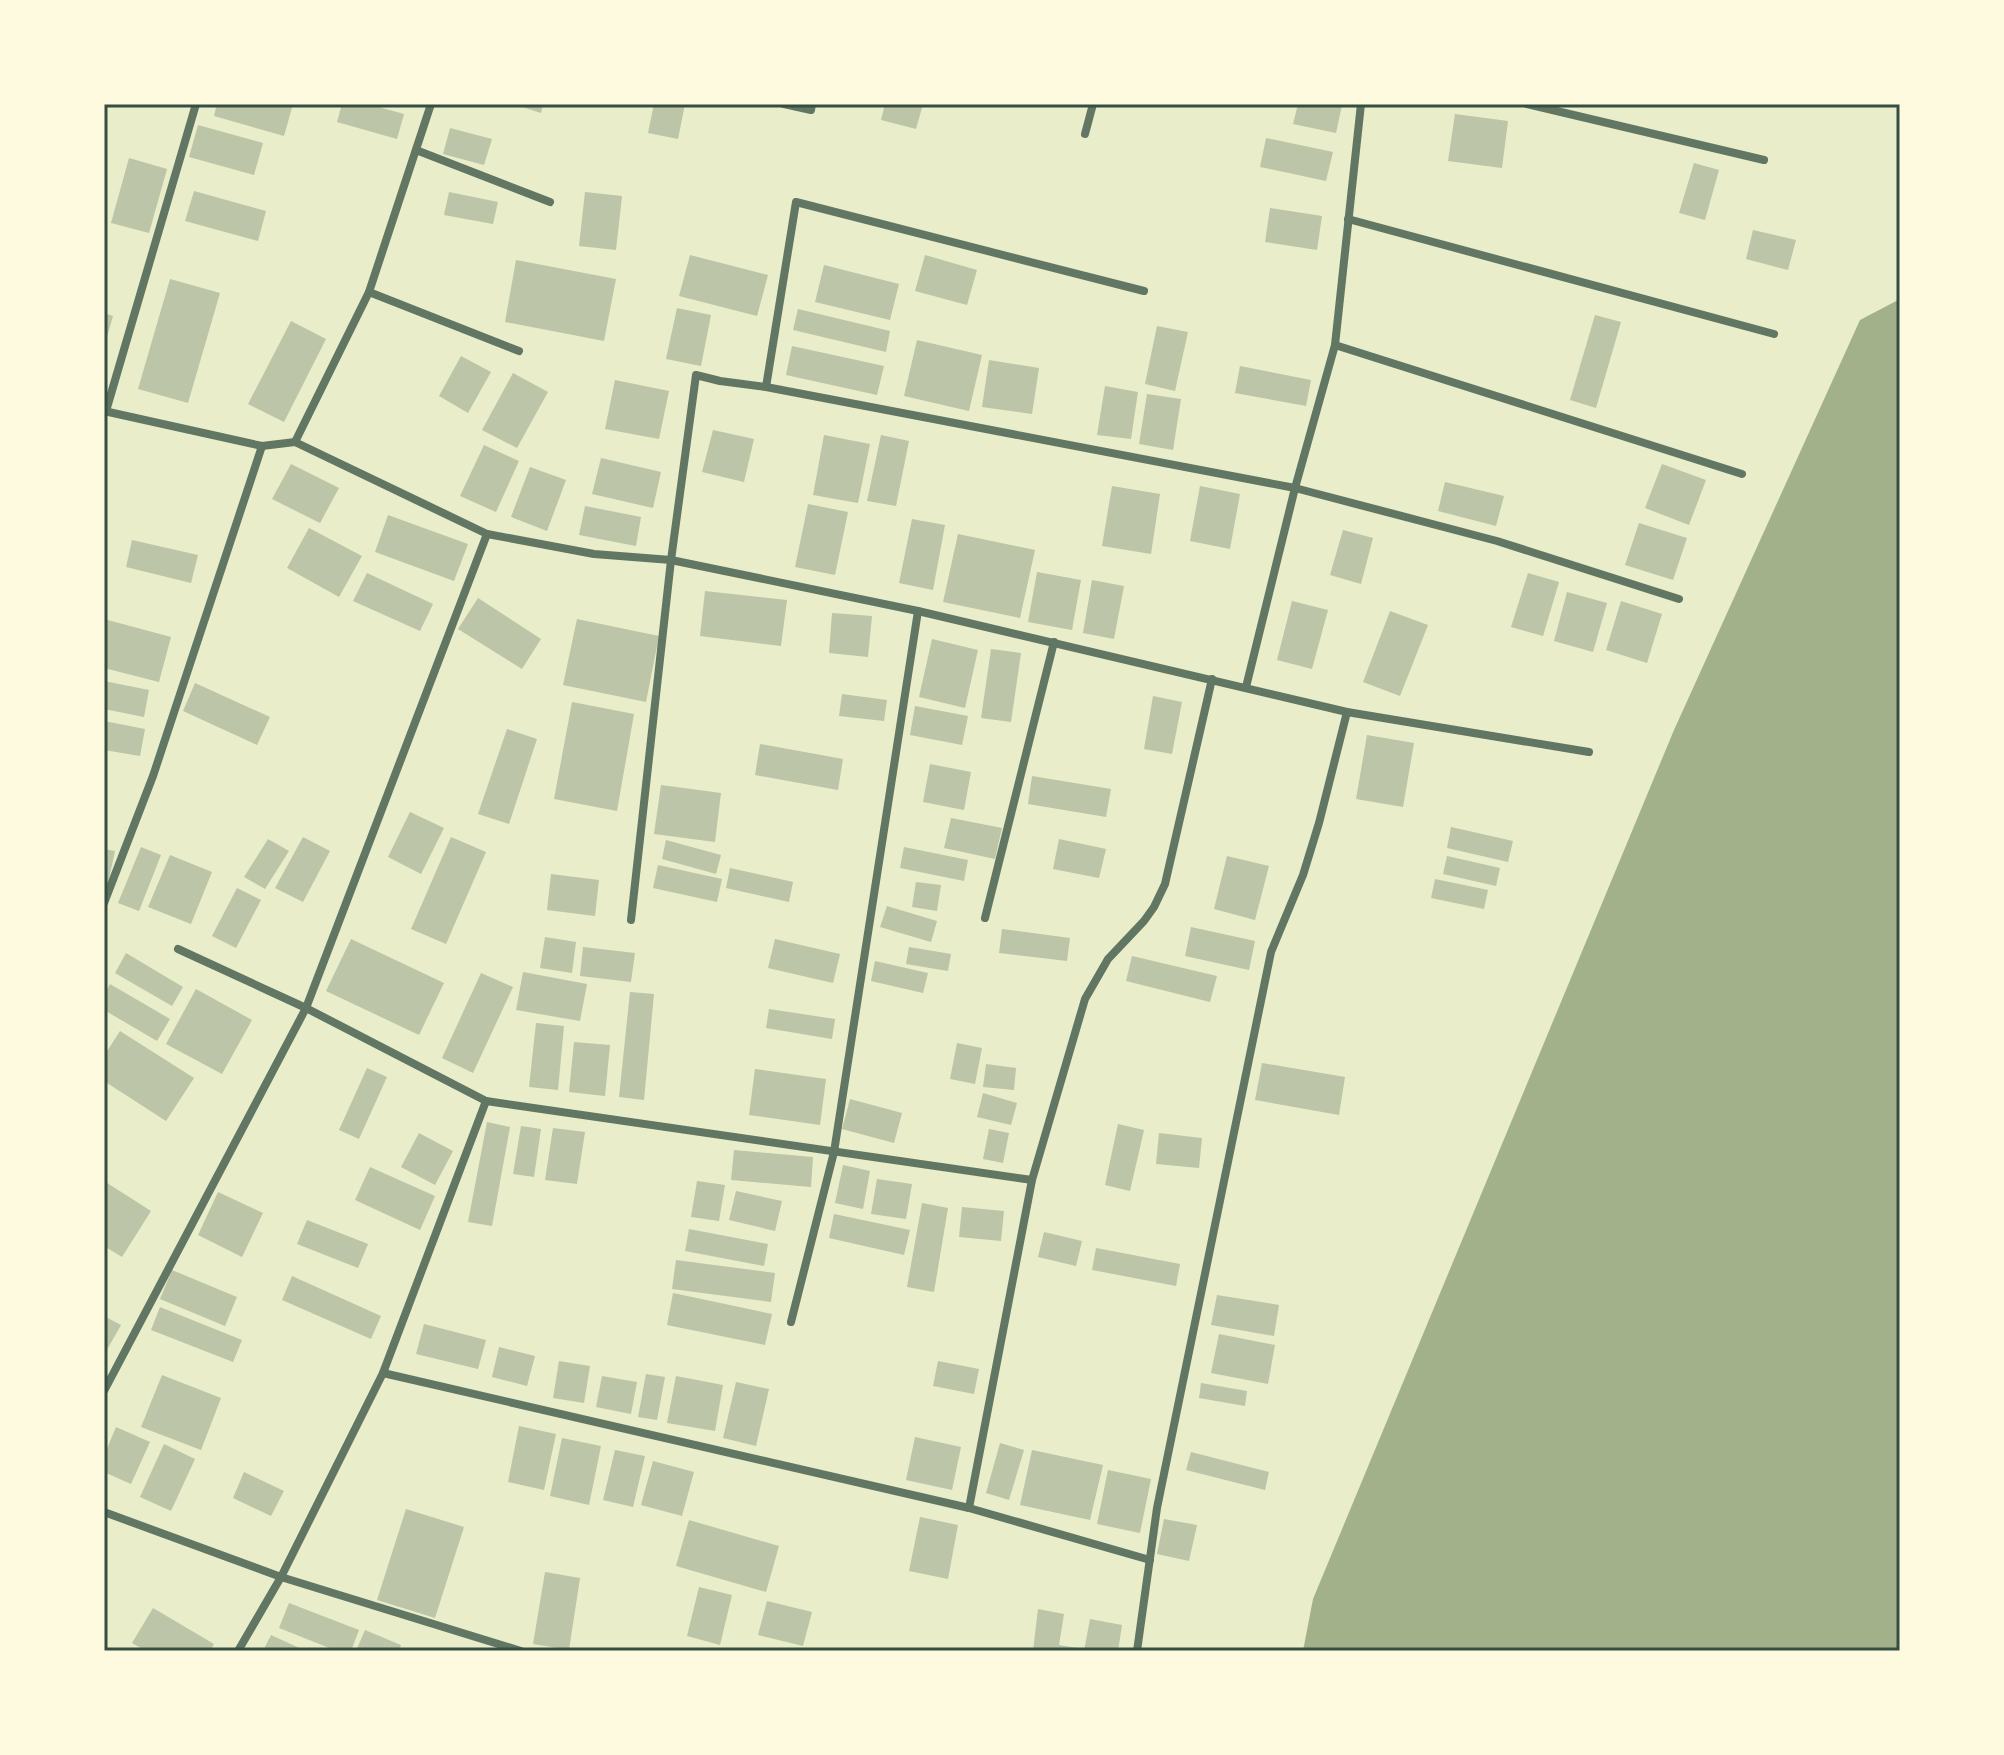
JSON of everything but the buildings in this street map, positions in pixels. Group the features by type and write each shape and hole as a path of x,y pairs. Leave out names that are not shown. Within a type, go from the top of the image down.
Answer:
{"street":[{"path":"196,104 105,411 262,446 295,442 487,534 594,554 671,560 918,611 1347,712 1589,752"},
{"path":"295,442 369,292 431,104"},
{"path":"784,104 811,110 812,104"},
{"path":"1085,134 1093,104"},
{"path":"1246,687 1295,488 1335,345 1361,104"},
{"path":"1527,104 1764,160"},
{"path":"416,150 550,202"},
{"path":"766,387 796,202 1144,291"},
{"path":"1348,219 1774,334"},
{"path":"369,292 519,351"},
{"path":"1335,345 1742,474"},
{"path":"631,920 671,560 696,375 1295,488 1497,541 1679,599"},
{"path":"104,903 153,776 262,446"},
{"path":"104,1391 306,1008 487,534"},
{"path":"791,1322 834,1152 918,611"},
{"path":"985,918 1054,642"},
{"path":"969,1508 1032,1180 1085,999 1108,959 1154,907 1165,884 1212,679"},
{"path":"1137,1651 1157,1508 1271,952 1303,875 1347,712"},
{"path":"178,949 306,1008 486,1101 1032,1180"},
{"path":"238,1651 281,1577 383,1373 486,1101"},
{"path":"383,1373 969,1508 1150,1560"},
{"path":"104,1512 281,1577 521,1651"}],"shaded area":[{"path":"1900,299 1900,1651 1303,1651 1313,1599 1674,730 1860,320"}]}
